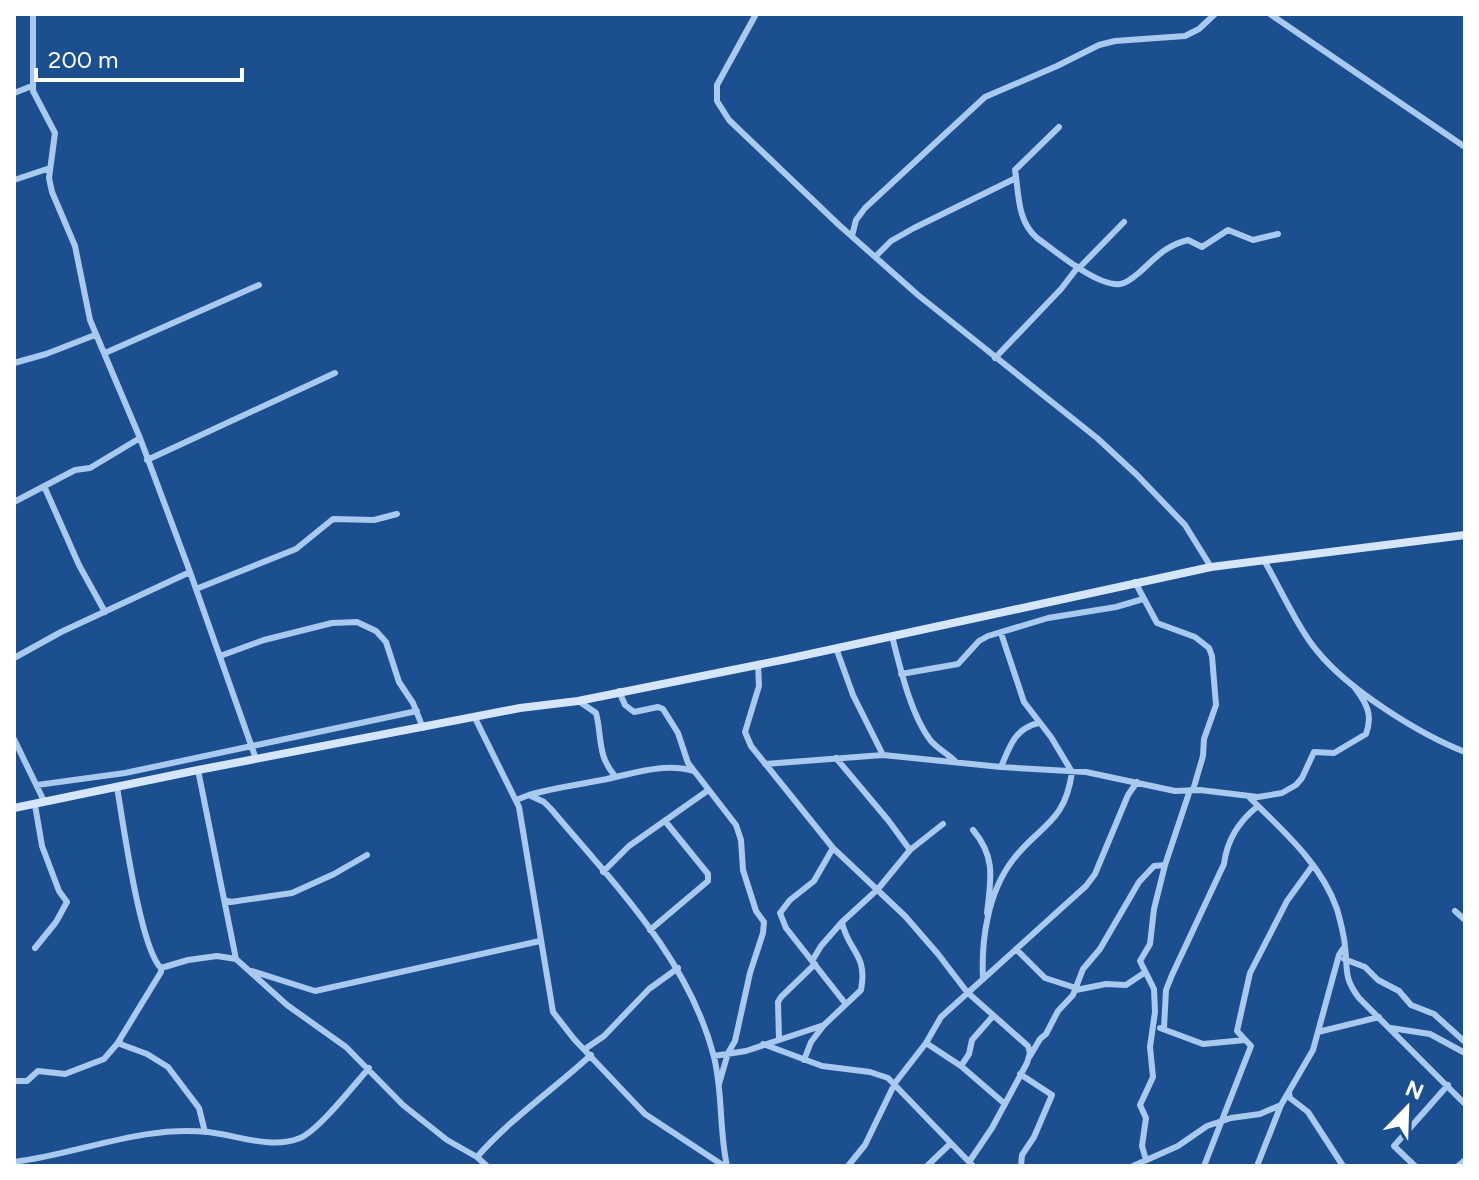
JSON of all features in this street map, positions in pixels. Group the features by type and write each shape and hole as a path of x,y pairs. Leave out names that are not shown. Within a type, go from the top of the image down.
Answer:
{"street":[{"path":"33,14 35,55 32,86 55,133 50,168 52,192 75,246 84,297 95,335 140,438 256,759"},
{"path":"756,14 720,77 717,101 736,128 875,257 995,358 1097,438 1185,525 1211,567"},
{"path":"1203,14 1204,22"},
{"path":"852,236 856,220 865,208 985,97 1099,45 1185,36 1199,29 1215,14"},
{"path":"1270,14 1465,147"},
{"path":"14,93 32,86"},
{"path":"1059,127 1017,165 1016,178 1021,215 1030,232 1078,268 1109,283 1122,284 1164,250 1180,242 1188,240 1202,247 1228,230 1253,240 1278,234"},
{"path":"14,180 50,168"},
{"path":"875,257 891,241 914,228 1016,178"},
{"path":"995,358 1124,222"},
{"path":"105,353 259,285"},
{"path":"14,363 95,335"},
{"path":"147,460 335,373"},
{"path":"14,502 79,469 90,468 140,438"},
{"path":"44,486 79,565 105,612"},
{"path":"196,589 296,549 333,519 374,520 397,514"},
{"path":"14,808 198,770 578,701 1211,567 1465,535"},
{"path":"1265,562 1314,647 1355,688 1465,752"},
{"path":"14,658 190,572"},
{"path":"1135,582 1157,623 1195,637 1209,648 1216,705 1204,739 1203,756 1165,865 1154,909 1150,944 1140,961 1154,989 1150,1047 1153,1077 1140,1105 1146,1118 1142,1146 1146,1160"},
{"path":"901,674 958,664 979,641 1048,618 1116,607 1143,599"},
{"path":"220,656 264,640 332,623 357,622 376,631 384,639 399,682 417,711 423,728"},
{"path":"985,923 1007,868 1049,826 1064,805 1072,772 1019,691 1001,633"},
{"path":"892,636 901,674 930,739 955,761"},
{"path":"836,648 853,695 883,755"},
{"path":"758,664 759,686 745,735 833,848 878,889 938,954 967,992 1024,1042 1029,1057"},
{"path":"765,764 883,755 1117,777 1175,791 1258,797 1282,793 1302,778 1314,752 1334,753 1366,734 1369,710 1355,688"},
{"path":"619,691 625,705 634,712 658,707 663,709 678,733 688,763 740,833 743,870 764,928 735,1041 719,1084"},
{"path":"578,701 596,713 598,739 609,770 615,776"},
{"path":"37,785 125,773 417,711"},
{"path":"475,718 516,800 553,1012 645,1114 725,1166"},
{"path":"1001,767 1017,733 1027,725 1039,723"},
{"path":"14,739 37,785 42,846 59,891 67,902 35,948"},
{"path":"836,758 910,850"},
{"path":"516,800 568,784 670,767 697,772"},
{"path":"198,770 236,959"},
{"path":"1117,777 1128,795"},
{"path":"848,1166 865,1145 895,1083 926,1043 941,1017 1092,878 1128,795 1137,782"},
{"path":"117,787 144,929 153,959 161,968"},
{"path":"603,872 629,846 707,791"},
{"path":"529,795 551,809 678,968 695,1001 714,1056 725,1166"},
{"path":"1248,796 1313,865 1336,908 1345,946 1349,984 1465,1104"},
{"path":"1164,1028 1166,990 1224,864 1227,844 1240,824 1258,806"},
{"path":"650,930 708,881 708,874 665,821"},
{"path":"779,1039 781,997 814,963 842,922 878,889 910,850 943,824"},
{"path":"973,830 985,844 991,881 985,923 983,979"},
{"path":"833,848 814,881 790,900 780,913 786,928 845,1003"},
{"path":"224,900 231,902 292,893 367,855"},
{"path":"763,1044 822,1066 876,1074 895,1083 971,1164 1029,1057 1075,989 1083,969 1100,949 1139,882 1154,866 1165,865"},
{"path":"1204,1166 1249,1055 1251,1045 1237,1031 1250,973 1287,901 1313,865"},
{"path":"1455,911 1465,920"},
{"path":"804,1060 824,1025 861,990 864,971 861,958 850,943 842,922"},
{"path":"252,971 315,991 540,941"},
{"path":"1257,1166 1281,1105 1313,1050 1339,955 1345,946"},
{"path":"1016,949 1045,978 1075,989 1129,984 1144,973"},
{"path":"161,968 217,956 236,959 287,1005 346,1047 403,1105 447,1140 487,1166"},
{"path":"1344,959 1365,967 1411,1005 1434,1014 1465,1042"},
{"path":"14,1081 27,1081 38,1071 65,1074 95,1064 107,1056 154,985 161,968"},
{"path":"477,1157 506,1125 560,1084 649,989 678,968"},
{"path":"961,1066 968,1057 972,1040 993,1016"},
{"path":"1318,1032 1379,1017"},
{"path":"714,1056 746,1051 824,1025"},
{"path":"1152,1031 1164,1028 1203,1044 1245,1040"},
{"path":"1391,1028 1430,1034 1464,1052"},
{"path":"120,1040 120,1044 147,1054 168,1067 199,1108 205,1132"},
{"path":"926,1043 961,1066 1005,1104"},
{"path":"14,1162 61,1154 129,1136 205,1132 279,1142 300,1138 369,1068"},
{"path":"1020,1074 1052,1095 1034,1137 1022,1155 1021,1166"},
{"path":"1415,1166 1394,1146 1448,1085"},
{"path":"1289,1093 1290,1098 1308,1112 1343,1166"},
{"path":"1133,1166 1171,1150 1199,1130 1222,1121 1260,1114 1281,1105"},
{"path":"927,1166 950,1144"},
{"path":"1458,1166 1465,1160"}]}
